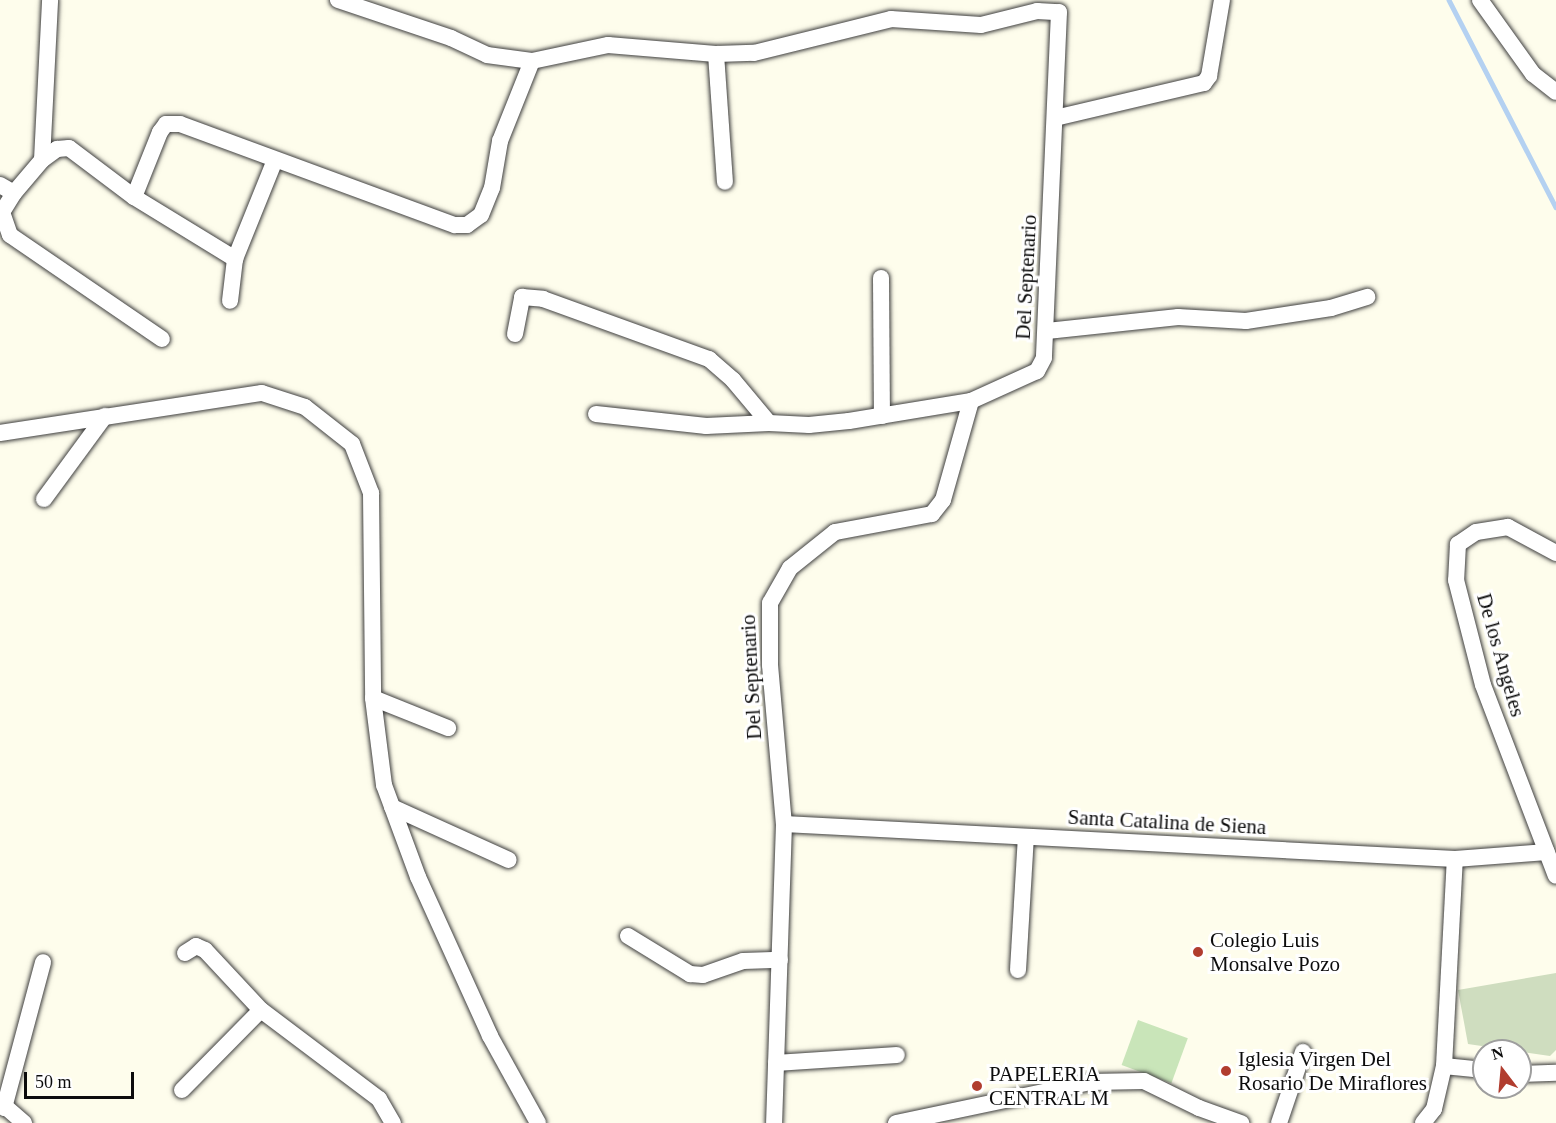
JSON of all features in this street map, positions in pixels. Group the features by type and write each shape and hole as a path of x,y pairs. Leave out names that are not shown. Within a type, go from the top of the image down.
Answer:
{"street":[{"path":"42,160 50,0"},
{"name":"Del Septenario","path":"338,0 451,38 487,55 532,61 608,45 716,54 754,53 891,19 981,25 1058,6 1047,331 1044,358 1037,371 971,400 943,500 933,514 835,532 790,568 770,603 770,665 784,824 774,1123"},
{"path":"1054,118 1204,83 1209,76 1222,0"},
{"path":"1480,0 1533,74 1556,92"},
{"path":"716,54 724,182"},
{"path":"134,197 166,124 180,124 455,225 476,222 492,188 499,164 500,141 532,61"},
{"path":"162,339 9,235 2,212 7,189 57,149 69,148 134,197 235,259"},
{"path":"230,301 235,259 275,160"},
{"path":"881,278 882,416"},
{"path":"515,334 522,297 543,299 709,359 733,380 769,423"},
{"path":"1047,331 1178,317 1246,321 1331,308 1367,297"},
{"path":"0,433 262,393 305,407 352,444 371,493 375,738 392,807 418,877 490,1036 538,1123"},
{"path":"596,414 706,426 769,423 809,425 882,416 971,400"},
{"path":"44,499 105,416"},
{"name":"De los Angeles","path":"1556,553 1508,527 1476,532 1458,544 1456,580 1483,685 1556,876"},
{"path":"373,698 448,728"},
{"path":"392,807 509,860"},
{"name":"Santa Catalina de Siena","path":"784,824 1455,859 1546,852"},
{"path":"1018,970 1026,837"},
{"path":"1423,1123 1434,1109 1444,1066 1455,859"},
{"path":"628,936 690,974 703,975 743,961 780,960"},
{"path":"184,953 196,946 205,950 261,1010 379,1099 393,1123"},
{"path":"21,1122 2,1105 43,962"},
{"path":"182,1090 261,1010"},
{"path":"1279,1123 1303,1052"},
{"path":"776,1063 897,1055"},
{"path":"1444,1066 1472,1069"},
{"path":"1532,1074 1556,1073"},
{"path":"896,1123 1091,1082 1144,1081 1198,1108 1241,1123"}],"green space":[{"path":"1556,973 1556,1050 1550,1056 1532,1053 1532,1039 1472,1039 1472,1045 1468,1044 1458,990"},
{"path":"1138,1020 1188,1038 1171,1083 1122,1065"}],"waterway":[{"path":"1449,0 1556,207"}],"place":[{"name":"Colegio Luis Monsalve Pozo","path":"1198,952"},
{"name":"Iglesia Virgen Del Rosario De Miraflores","path":"1226,1071"},
{"name":"PAPELERIA CENTRAL M","path":"977,1086"}]}
